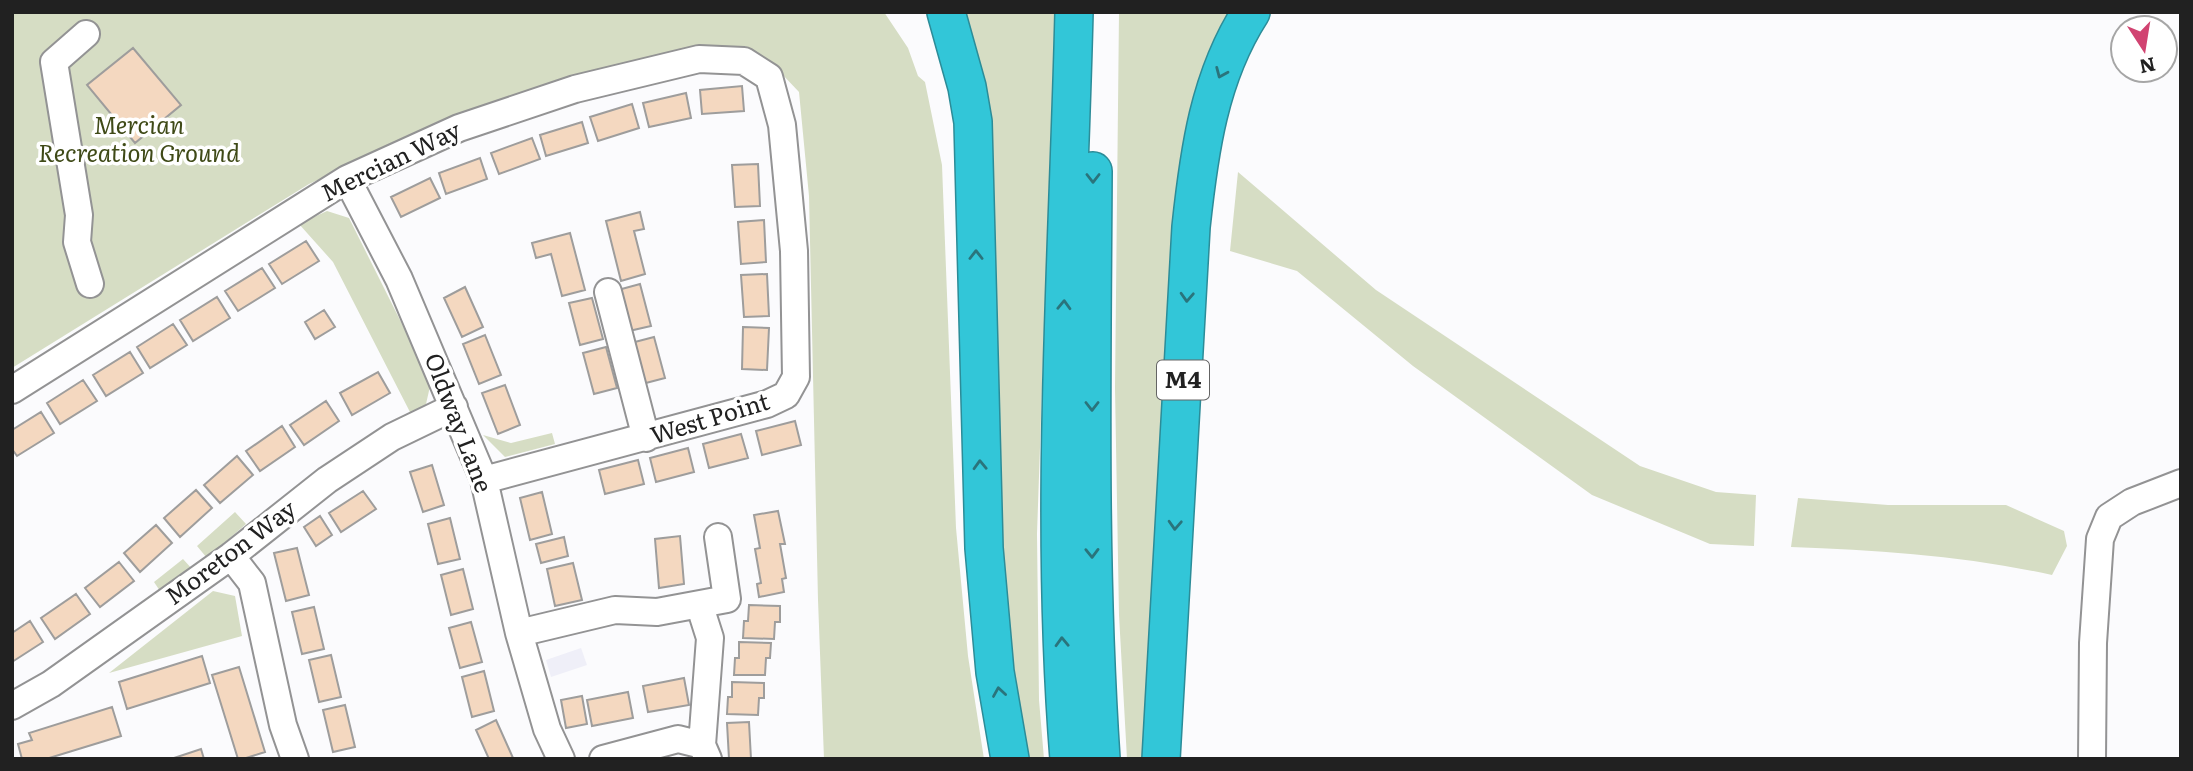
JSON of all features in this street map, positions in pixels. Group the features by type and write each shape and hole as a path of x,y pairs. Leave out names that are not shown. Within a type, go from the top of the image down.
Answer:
{"highway":[{"path":"946,12 964,73 973,122 984,548 995,672 1010,759"},
{"path":"1069,759 1062,639 1061,460 1074,12"},
{"path":"1096,12 1091,484 1101,759"},
{"name":"M4","path":"1161,759 1196,179 1217,80 1251,12"}],"street":[{"path":"86,34 54,62 79,215 78,242 90,284"},
{"name":"Mercian Way","path":"12,390 346,179 459,128 575,89 699,59 744,61 769,77"},
{"name":"West Point","path":"484,480 767,404 786,395 796,377 794,251 782,125 769,77"},
{"name":"Oldway Lane","path":"346,179 399,279 484,480 519,633 547,729 561,759"},
{"path":"608,292 646,438"},
{"name":"Moreton Way","path":"12,706 51,684 231,556 327,480 392,437 454,407"},
{"path":"2092,759 2093,643 2100,539 2109,517 2132,502 2181,483"},
{"path":"519,633 615,610 657,612 727,599 718,537"},
{"path":"231,556 252,583 283,725 295,759"},
{"path":"603,759 678,739 705,752 710,638 703,616"}],"shaded area":[{"path":"581,648 587,665 551,677 546,660"}],"green space":[{"name":"Mercian Recreation Ground","path":"12,12 884,12 908,48 918,76 925,82 942,165 956,528 968,656 984,759 824,759 809,196 799,92 781,73 745,46 701,47 578,74 456,117 309,184 12,368"},
{"path":"961,12 1055,12 1037,534 1039,700 1044,759 1023,759 1012,695"},
{"path":"1119,12 1231,12 1151,759 1127,759 1119,615 1115,388"},
{"path":"1238,172 1376,290 1640,466 1716,492 1756,495 1754,546 1710,544 1592,495 1413,366 1297,271 1230,251"},
{"path":"327,211 349,218 431,382 426,404 411,414 333,262 299,224"},
{"path":"552,433 555,444 505,457 483,435 511,443"},
{"path":"1798,498 1888,505 2006,505 2064,531 2067,546 2052,575 1922,555 1791,547"},
{"path":"235,512 246,524 207,558 197,546"},
{"path":"183,559 193,570 162,594 154,582"},
{"path":"213,591 235,596 242,636 109,673"}],"building":[{"path":"133,48 181,105 135,143 87,85"},
{"path":"742,86 744,111 702,114 700,90"},
{"path":"686,93 691,118 649,127 643,103"},
{"path":"632,104 639,128 598,141 590,117"},
{"path":"582,122 588,143 546,156 540,135"},
{"path":"532,138 540,159 499,174 491,153"},
{"path":"480,158 487,179 446,194 439,173"},
{"path":"758,164 760,206 735,207 732,165"},
{"path":"430,178 440,198 401,217 391,197"},
{"path":"640,212 644,229 634,231 645,274 621,281 606,221"},
{"path":"764,220 766,262 741,264 738,222"},
{"path":"570,233 585,290 562,296 551,254 536,258 532,243"},
{"path":"306,241 319,261 282,284 269,264"},
{"path":"262,268 275,288 238,311 225,291"},
{"path":"767,274 769,316 744,317 741,275"},
{"path":"640,284 651,326 629,331 618,290"},
{"path":"465,287 483,327 462,337 444,298"},
{"path":"217,297 230,318 193,341 180,320"},
{"path":"592,298 603,339 580,345 569,303"},
{"path":"324,310 335,327 315,339 305,322"},
{"path":"173,324 187,345 150,368 137,347"},
{"path":"743,327 769,328 767,370 742,369"},
{"path":"485,335 501,375 479,384 463,344"},
{"path":"654,337 665,378 642,384 631,343"},
{"path":"606,347 617,388 594,394 583,353"},
{"path":"130,352 143,373 106,396 93,375"},
{"path":"378,372 390,393 352,415 340,393"},
{"path":"83,380 97,401 60,424 47,403"},
{"path":"505,385 520,425 498,434 482,393"},
{"path":"326,401 339,421 304,445 290,425"},
{"path":"41,412 54,433 17,456 12,449 12,430"},
{"path":"795,421 801,445 762,455 756,431"},
{"path":"282,426 295,447 260,471 246,451"},
{"path":"741,434 748,458 709,468 703,444"},
{"path":"688,448 694,472 656,482 650,458"},
{"path":"237,456 253,475 220,503 204,485"},
{"path":"638,460 644,484 605,494 599,470"},
{"path":"432,465 444,505 423,512 410,472"},
{"path":"196,490 212,508 180,537 164,518"},
{"path":"363,491 376,509 341,532 329,513"},
{"path":"542,492 552,534 530,540 520,498"},
{"path":"778,511 785,544 780,544 786,578 782,579 784,592 759,597 757,584 761,583 755,549 760,548 754,515"},
{"path":"320,516 332,535 316,546 304,527"},
{"path":"450,518 460,559 438,564 428,524"},
{"path":"156,525 172,543 140,572 124,553"},
{"path":"680,536 684,584 659,588 655,539"},
{"path":"564,537 568,556 541,563 536,544"},
{"path":"297,548 309,595 286,601 274,553"},
{"path":"119,562 134,581 100,607 85,588"},
{"path":"573,563 582,600 555,606 547,569"},
{"path":"463,569 473,609 451,615 441,575"},
{"path":"76,594 90,614 55,639 41,618"},
{"path":"749,605 780,606 780,622 775,622 774,639 743,638"},
{"path":"314,607 324,649 302,654 292,612"},
{"path":"30,621 43,642 12,662 12,633"},
{"path":"471,622 482,662 460,668 449,628"},
{"path":"739,642 771,643 770,658 766,658 765,675 734,675 735,658 739,658"},
{"path":"331,655 341,697 319,702 309,660"},
{"path":"202,656 210,683 127,709 119,682"},
{"path":"239,667 265,752 243,759 238,759 212,675"},
{"path":"484,671 494,711 472,717 462,677"},
{"path":"684,678 689,705 648,712 643,686"},
{"path":"732,682 764,683 764,698 759,698 758,715 727,714 728,697 732,697"},
{"path":"628,692 633,718 592,726 587,700"},
{"path":"582,696 587,724 566,728 561,700"},
{"path":"345,705 355,747 333,752 323,710"},
{"path":"112,707 121,736 46,759 22,759 18,744 32,740 29,733"},
{"path":"496,720 513,759 489,759 476,730"},
{"path":"749,722 751,759 729,759 727,723"},
{"path":"201,749 204,759 171,759"}]}
